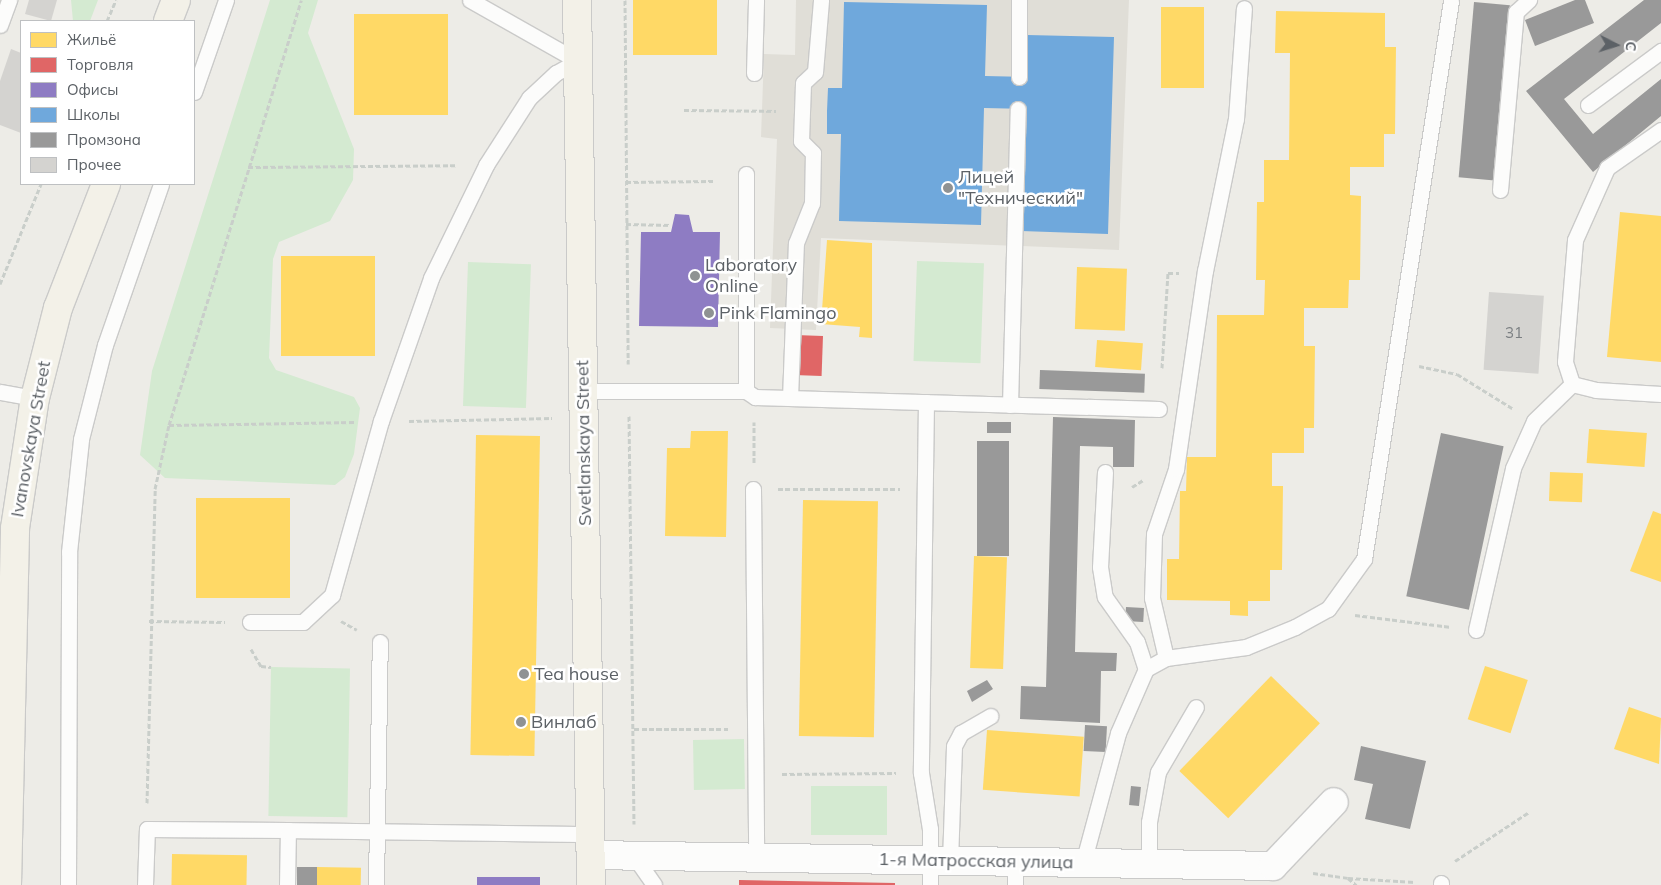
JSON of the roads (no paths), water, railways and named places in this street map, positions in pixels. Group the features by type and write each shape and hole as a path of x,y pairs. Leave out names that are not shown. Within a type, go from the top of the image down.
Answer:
{"main road":[{"path":"168,20 176,0"},
{"name":"Svetlanskaya Street","path":"577,0 591,885"},
{"name":"Ivanovskaya Street","path":"5,868 14,528 35,398 58,308 106,185"}],"street":[{"name":"1-я Матросская улица","path":"590,844 634,856 756,858 1015,874 1083,863 1273,866 1334,802"}],"lane":[{"path":"0,25 9,0"},
{"path":"195,89 226,0"},
{"path":"470,0 578,61"},
{"path":"754,73 756,0"},
{"path":"790,398 796,243 812,203 813,153 802,141 803,83 815,72 820,0"},
{"path":"1019,0 1019,77"},
{"path":"1500,190 1516,12 1529,0"},
{"path":"1083,863 1118,733 1146,670 1166,658 1246,647 1328,609 1364,559 1398,362 1451,1"},
{"path":"1166,658 1152,598 1154,534 1176,469 1205,271 1236,119 1244,8"},
{"path":"1588,105 1661,51"},
{"path":"250,622 303,622 320,610 332,595 381,421 432,278 486,165 528,98 556,73 578,61"},
{"path":"1010,405 1018,109"},
{"path":"1572,384 1565,362 1575,240 1607,168 1661,130"},
{"path":"746,174 750,394"},
{"path":"68,885 68,552 81,439 105,344 161,185"},
{"path":"1572,384 1596,390 1661,394"},
{"path":"1476,630 1513,468 1534,421 1572,384"},
{"path":"584,391 750,394 790,398 1159,409"},
{"path":"0,392 35,398"},
{"path":"926,402 921,773 937,869"},
{"path":"1105,472 1100,567 1105,597 1137,642 1146,670"},
{"path":"753,489 756,858"},
{"path":"376,885 380,642"},
{"path":"1149,865 1149,822 1158,772 1196,707"},
{"path":"937,869 954,746 961,734 990,716"},
{"path":"145,885 146,829 378,831 590,844"},
{"path":"287,885 288,830"},
{"path":"634,856 654,885"}],"place":[{"name":"Лицей \"Технический\"","path":"948,188"},
{"name":"Laboratory Online","path":"695,276"},
{"name":"Pink Flamingo","path":"709,313"},
{"name":"Tea house","path":"524,674"},
{"name":"Винлаб","path":"521,722"}]}
